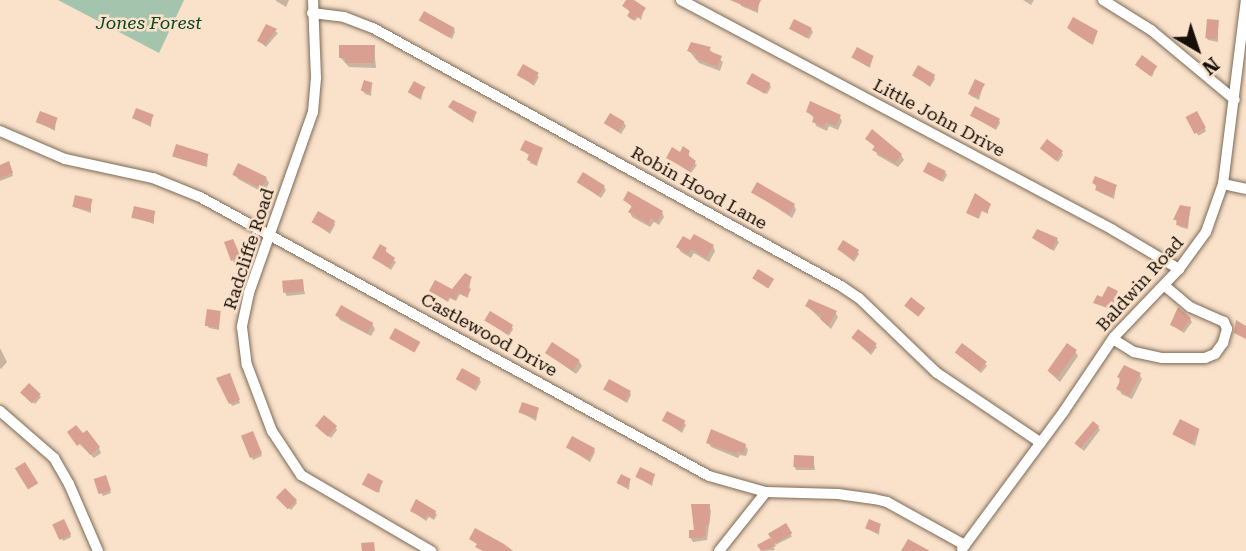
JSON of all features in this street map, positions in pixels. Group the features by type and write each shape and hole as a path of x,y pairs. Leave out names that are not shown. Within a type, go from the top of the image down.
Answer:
{"street":[{"name":"Radcliffe Road","path":"313,0 316,78 313,112 249,293 242,327 247,365 272,432 300,475 415,547 431,551"},
{"name":"Little John Drive","path":"681,0 1112,230 1179,269"},
{"path":"1103,0 1151,30 1236,100"},
{"name":"Baldwin Road","path":"963,548 1041,443 1113,339 1179,269 1206,232 1223,184 1236,100 1246,0"},
{"name":"Robin Hood Lane","path":"312,13 344,17 373,28 841,286 859,298 937,373 1041,443"},
{"name":"Castlewood Drive","path":"0,131 65,159 127,171 174,185 270,233 709,476 766,492 838,494 887,502 963,548"},
{"path":"1223,184 1246,189"},
{"path":"1113,339 1134,352 1162,358 1205,358 1215,354 1223,343 1227,329 1224,322 1190,307 1164,285"},
{"path":"0,411 54,458 69,484 98,551"},
{"path":"719,551 766,492"}],"green space":[{"name":"Jones Forest","path":"58,0 184,0 159,53"}],"building":[{"path":"626,0 634,0 646,8 639,18 636,16 633,20 627,16 630,11 622,6"},
{"path":"730,0 761,0 756,11"},
{"path":"424,11 455,28 449,38 419,21"},
{"path":"1073,17 1098,31 1091,44 1067,28"},
{"path":"794,19 812,28 807,38 789,29"},
{"path":"1207,19 1219,20 1217,39 1205,38"},
{"path":"266,24 277,29 265,45 257,41"},
{"path":"691,42 711,47 709,51 722,56 717,67 695,58 696,54 687,51"},
{"path":"339,45 375,45 374,63 345,63 345,58 339,58"},
{"path":"857,47 874,56 868,67 851,58"},
{"path":"1142,55 1157,66 1150,76 1135,65"},
{"path":"523,64 539,73 532,84 517,75"},
{"path":"918,65 935,75 929,85 912,75"},
{"path":"752,73 770,83 765,94 746,83"},
{"path":"975,79 985,84 977,98 968,94"},
{"path":"364,80 373,83 369,93 361,90"},
{"path":"414,81 425,87 419,99 408,92"},
{"path":"453,100 477,112 471,121 448,107"},
{"path":"810,101 841,115 836,126 826,122 824,127 812,122 814,116 806,112"},
{"path":"975,106 1000,119 995,129 970,116"},
{"path":"136,108 154,115 150,125 132,118"},
{"path":"40,111 58,118 53,129 36,122"},
{"path":"1197,111 1206,128 1194,134 1186,117"},
{"path":"610,113 625,122 618,132 604,123"},
{"path":"872,129 902,154 895,163 872,150 875,146 865,139"},
{"path":"1047,139 1063,151 1056,161 1040,149"},
{"path":"525,140 543,148 536,164 527,160 529,154 520,150"},
{"path":"176,144 209,154 205,166 172,156"},
{"path":"683,146 690,151 688,155 696,161 690,171 666,158 672,147 680,152"},
{"path":"9,161 13,173 0,178 0,165"},
{"path":"928,162 946,171 941,181 923,172"},
{"path":"238,163 267,177 261,189 232,175"},
{"path":"583,172 605,186 599,196 577,182"},
{"path":"1095,176 1117,185 1112,197 1095,190 1097,185 1092,183"},
{"path":"757,182 795,204 789,214 751,192"},
{"path":"628,191 663,211 657,222 651,218 648,224 628,212 632,206 623,200"},
{"path":"975,193 991,204 987,213 981,210 977,218 966,213"},
{"path":"75,195 93,199 90,211 72,207"},
{"path":"1180,205 1191,207 1187,227 1176,225 1177,220 1173,220"},
{"path":"134,206 155,211 153,223 131,218"},
{"path":"318,211 335,221 329,232 312,222"},
{"path":"1037,229 1058,238 1052,250 1032,238"},
{"path":"694,234 714,245 706,258 691,249 688,254 676,247 683,236 690,240"},
{"path":"233,239 241,257 231,261 224,242"},
{"path":"843,240 859,250 853,259 837,249"},
{"path":"380,244 395,258 389,268 372,258"},
{"path":"758,269 774,279 768,288 752,278"},
{"path":"465,273 472,277 467,287 471,289 467,297 458,293 455,300 449,297 447,301 429,291 435,280 452,289"},
{"path":"303,279 304,291 283,293 282,281"},
{"path":"1108,286 1118,291 1109,308 1093,303 1097,295 1102,297"},
{"path":"911,297 925,308 918,317 904,306"},
{"path":"809,299 837,311 828,326 820,319 822,316 805,306"},
{"path":"341,305 373,323 368,333 335,315"},
{"path":"1178,307 1191,318 1182,331 1170,325"},
{"path":"207,309 221,311 218,328 205,326"},
{"path":"490,311 513,325 507,334 484,320"},
{"path":"1236,320 1246,326 1246,339 1234,333"},
{"path":"395,328 420,342 415,353 389,338"},
{"path":"858,329 877,344 870,352 851,338"},
{"path":"552,342 580,360 573,371 545,353"},
{"path":"962,343 987,362 980,371 955,353"},
{"path":"1067,343 1077,350 1057,378 1047,371"},
{"path":"1124,365 1141,373 1129,396 1116,389 1121,379 1117,377"},
{"path":"462,368 480,378 474,390 456,379"},
{"path":"230,373 240,400 229,404 216,378"},
{"path":"609,379 631,391 625,402 603,389"},
{"path":"29,383 41,394 32,403 20,393"},
{"path":"522,402 539,408 535,418 518,412"},
{"path":"667,411 686,421 680,431 662,421"},
{"path":"324,415 337,426 328,437 315,426"},
{"path":"1180,419 1200,429 1192,444 1172,434"},
{"path":"1093,421 1099,426 1080,448 1074,443"},
{"path":"76,425 83,433 87,430 100,447 90,455 81,443 77,446 67,432"},
{"path":"711,429 746,444 743,453 737,451 736,454 706,443"},
{"path":"253,431 262,453 250,458 241,436"},
{"path":"572,436 595,448 589,460 566,447"},
{"path":"794,455 814,456 813,468 793,467"},
{"path":"25,462 38,483 28,490 15,468"},
{"path":"640,467 655,474 651,484 635,477"},
{"path":"368,473 383,481 377,492 362,484"},
{"path":"621,474 631,479 626,488 616,483"},
{"path":"106,475 111,490 99,494 94,479"},
{"path":"285,488 297,500 288,509 276,497"},
{"path":"416,499 436,511 433,518 427,515 425,519 410,511"},
{"path":"691,504 710,504 709,525 706,525 705,536 700,538 689,538 689,530 694,530"},
{"path":"64,519 71,534 59,540 52,524"},
{"path":"869,519 881,524 877,533 865,528"},
{"path":"786,523 792,533 774,544 768,534"},
{"path":"475,528 513,551 483,551 475,547 477,544 469,539"},
{"path":"770,538 776,546 761,551 757,545"},
{"path":"908,539 930,551 901,551"},
{"path":"374,542 375,551 362,551 361,543"}]}
